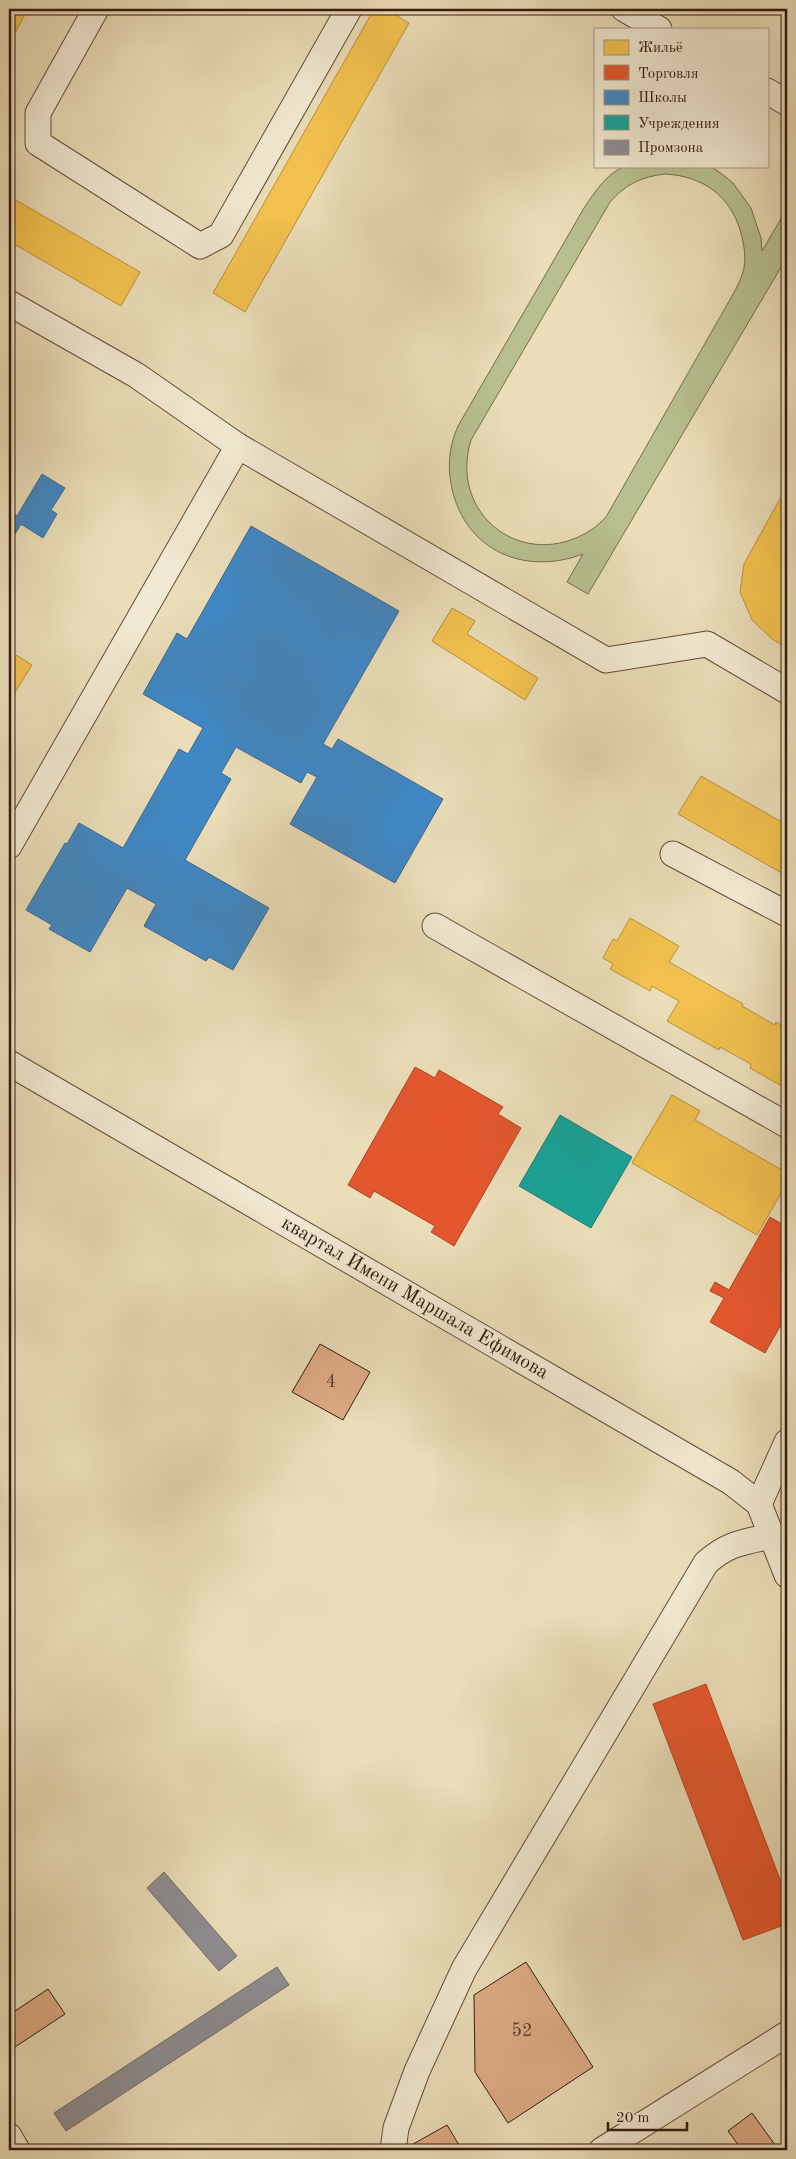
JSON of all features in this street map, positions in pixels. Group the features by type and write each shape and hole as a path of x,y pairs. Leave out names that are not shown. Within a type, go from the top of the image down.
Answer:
{"street":[{"path":"96,9 38,113 38,142 200,246 220,235 349,9"},
{"path":"624,9 657,28"},
{"path":"768,92 787,102"},
{"path":"9,303 136,375 238,446 606,660 707,644 787,691"},
{"path":"9,846 238,446"},
{"path":"673,854 787,914"},
{"path":"435,926 787,1125"},
{"name":"квартал Имени Маршала Ефимова","path":"9,1063 731,1482 758,1504"},
{"path":"787,1442 758,1504 787,1575"},
{"path":"393,2150 396,2128 417,2071 464,1970 706,1563 720,1550 741,1542 772,1536"},
{"path":"602,2150 787,2034"},
{"path":"9,2136 17,2150"}],"green space":[{"path":"620,168 713,168 733,183 751,208 761,238 762,251 785,212 787,213 787,257 588,594 567,582 583,554 561,560 540,562 520,559 501,553 484,543 470,528 459,510 450,481 449,465 458,426 584,208 612,174","holes":["665,174 692,179 714,190 730,208 736,220 741,233 745,259 739,282 606,517 593,529 566,542 541,545 518,540 497,529 481,513 471,492 467,467 471,440 610,202 622,190 641,179"]}],"building: Жильё":[{"path":"9,9 28,9 9,44"},
{"path":"374,9 385,9 409,23 245,312 213,293"},
{"path":"9,196 140,272 121,306 9,241"},
{"path":"787,486 787,575 785,587 787,593 787,648 772,639 752,620 740,592 744,564"},
{"path":"452,608 475,621 467,634 538,678 525,700 432,641"},
{"path":"16,655 32,665 14,694 9,691 9,667"},
{"path":"701,776 787,825 787,876 678,814"},
{"path":"630,918 679,946 669,962 743,1004 742,1006 775,1025 776,1022 787,1029 787,1089 750,1068 751,1064 720,1047 719,1050 667,1021 679,1001 652,986 650,991 610,969 613,964 603,958 613,939 617,941"},
{"path":"672,1095 700,1111 695,1120 787,1173 787,1183 757,1235 632,1163"}],"building: Торговля":[{"path":"415,1067 435,1078 439,1070 503,1107 498,1114 521,1128 454,1246 431,1232 435,1226 374,1191 370,1198 348,1185"},
{"path":"770,1217 787,1227 787,1314 765,1353 710,1322 724,1298 710,1291 715,1282 729,1290"},
{"path":"706,1684 787,1898 787,1924 743,1940 653,1704"}],"building: Школы":[{"path":"42,474 65,488 51,510 57,514 43,538 21,524 9,544 9,511 17,516"},
{"path":"251,526 399,611 323,744 332,749 338,739 443,799 395,883 290,824 317,777 307,772 301,783 236,747 221,773 231,779 185,860 269,908 233,970 209,957 206,961 144,926 156,904 127,888 90,952 49,929 52,925 26,910 65,843 67,844 79,823 123,848 179,749 188,754 203,728 143,694 177,633 187,639"}],"building: Учреждения":[{"path":"560,1115 632,1157 591,1228 519,1186"}],"building: Промзона":[{"path":"164,1872 237,1956 219,1971 147,1888"},
{"path":"277,1967 289,1985 66,2131 54,2113"}],"building: Прочее":[{"path":"320,1344 370,1372 343,1420 292,1392"},
{"path":"526,1962 593,2067 508,2123 475,2072 474,1995"},
{"path":"48,1989 65,2014 9,2051 9,2015"},
{"path":"752,2113 778,2149 742,2150 728,2131"},
{"path":"447,2125 462,2150 407,2150 406,2148"}]}
